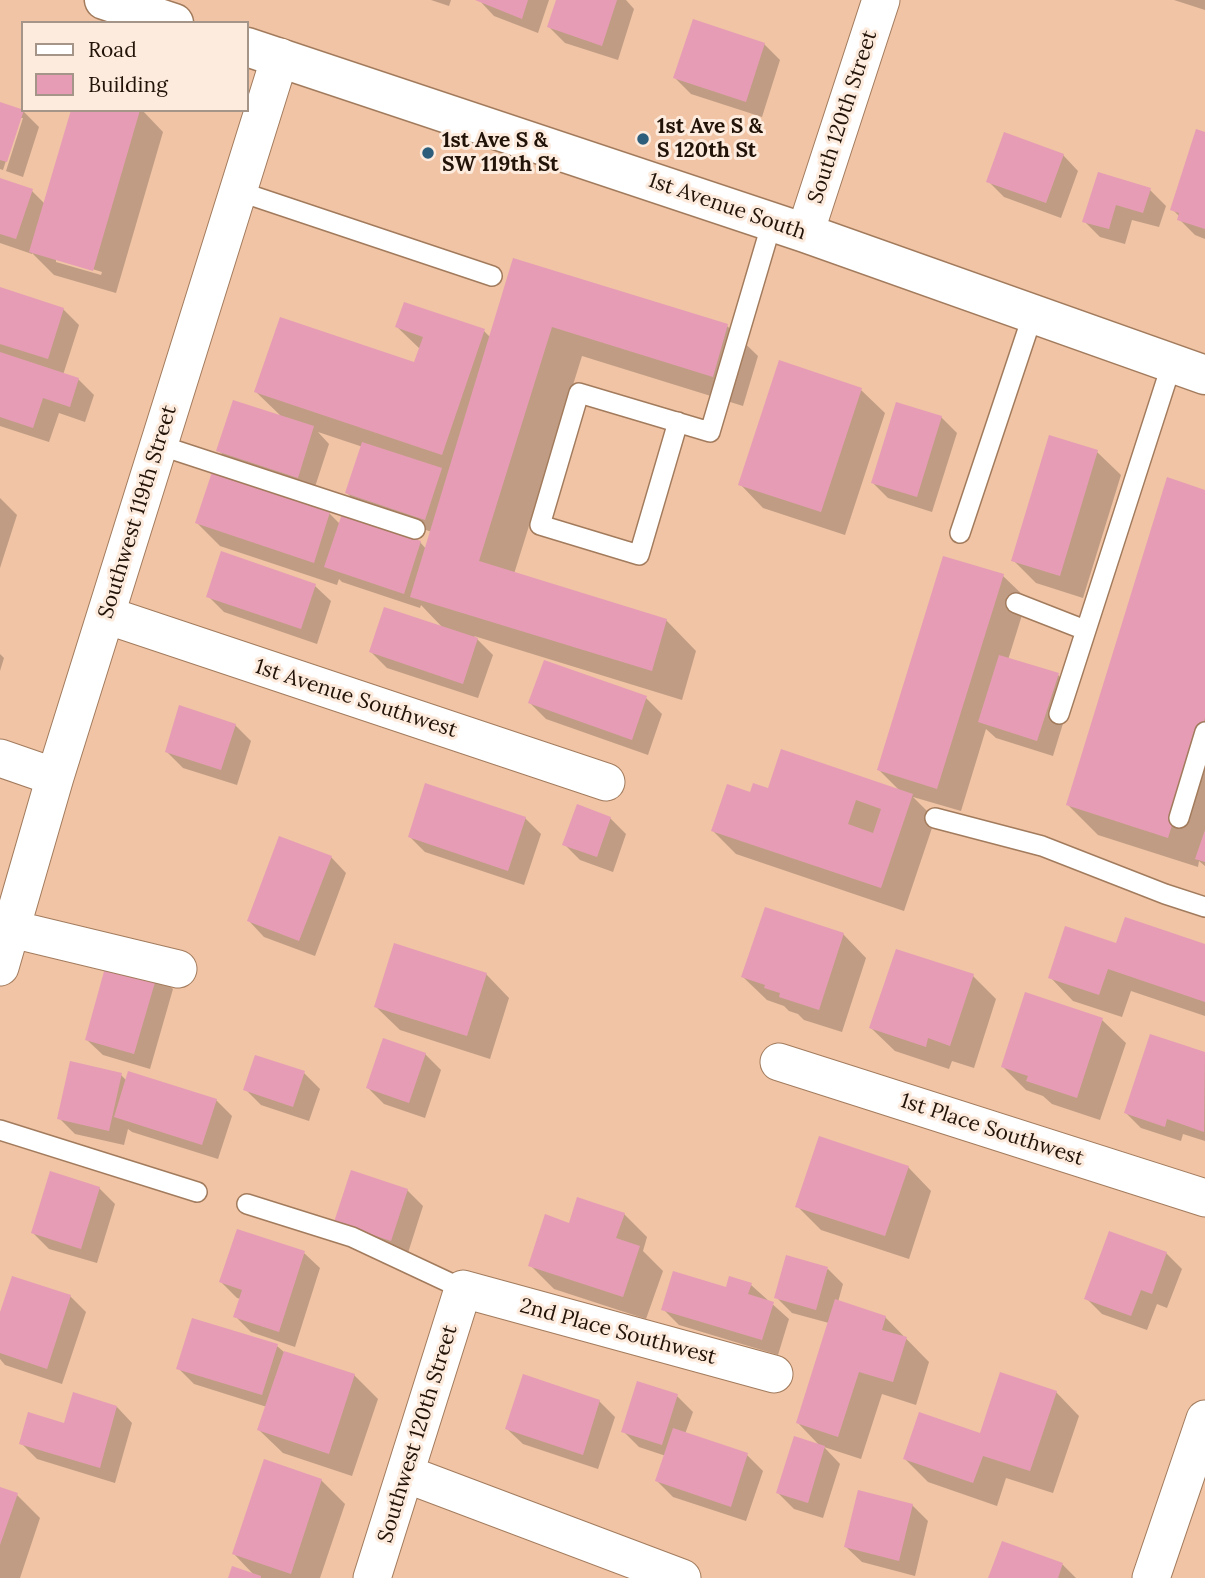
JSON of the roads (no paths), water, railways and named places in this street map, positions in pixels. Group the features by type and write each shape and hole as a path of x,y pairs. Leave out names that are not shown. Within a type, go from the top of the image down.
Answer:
{"main road":[{"path":"113,1 168,21"},
{"name":"1st Avenue South","path":"263,52 788,228 1188,369"}],"street":[{"name":"South 120th Street","path":"788,228 881,0"},
{"name":"Southwest 119th Street","path":"0,967 55,777 238,191 263,52"},
{"name":"1st Avenue Southwest","path":"106,615 606,782"},
{"path":"0,758 55,777"},
{"path":"12,929 178,970"},
{"name":"1st Place Southwest","path":"779,1062 1205,1198"},
{"name":"2nd Place Southwest","path":"463,1289 774,1374"},
{"name":"Southwest 120th Street","path":"372,1578 463,1289"},
{"path":"1151,1578 1205,1419"},
{"path":"406,1474 682,1578"}],"lane":[{"path":"238,191 492,276"},
{"path":"678,422 639,555 540,525 579,393 678,422 710,432 788,228"},
{"path":"960,533 1033,314"},
{"path":"1059,714 1085,630 1188,369"},
{"path":"159,445 415,529"},
{"path":"1016,603 1085,630"},
{"path":"1179,817 1205,733"},
{"path":"935,818 1041,846 1205,907"},
{"path":"0,1130 197,1192"},
{"path":"247,1204 352,1237 463,1289"}],"place":[{"name":"1st Ave S & S 120th St","path":"643,139"},
{"name":"1st Ave S & SW 119th St","path":"428,153"}]}
